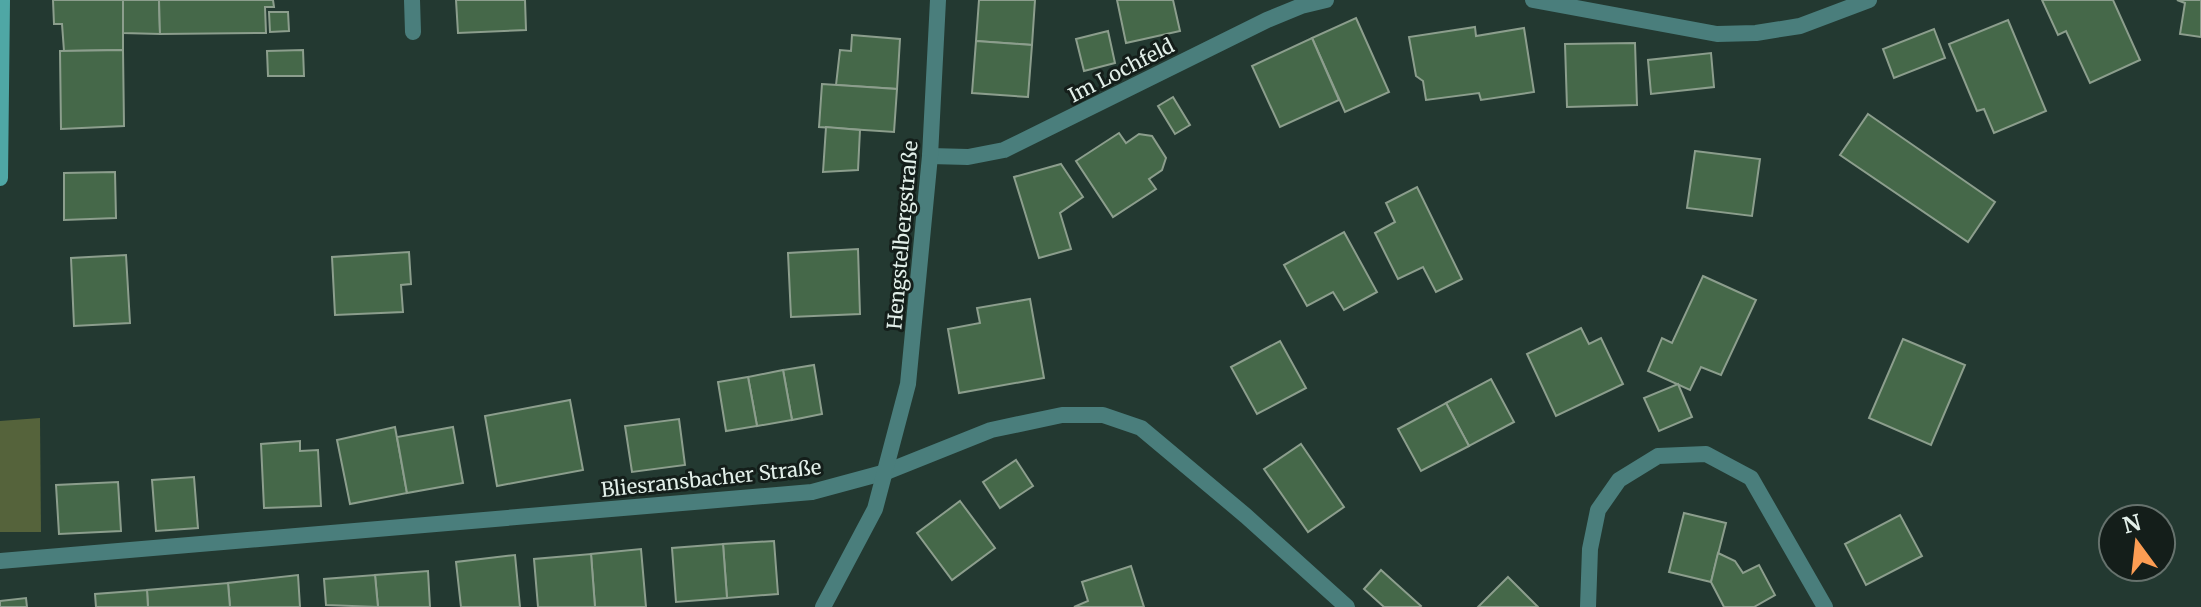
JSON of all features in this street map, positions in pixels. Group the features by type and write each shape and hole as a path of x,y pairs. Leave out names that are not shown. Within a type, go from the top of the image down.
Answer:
{"street":[{"path":"0,178 2,0"},
{"path":"412,0 413,32"},
{"name":"Hengstelbergstraße","path":"823,607 875,509 908,384 930,156 938,0"},
{"name":"Im Lochfeld","path":"930,156 968,157 1004,150 1267,20 1326,0"},
{"path":"1533,0 1717,34 1756,33 1800,26 1869,0"},
{"name":"Bliesransbacher Straße","path":"0,561 812,492 886,472 991,430 1062,415 1103,415 1141,428 1246,516 1347,607"},
{"path":"1588,607 1590,549 1598,510 1619,480 1658,456 1706,454 1751,478 1825,607"}],"green space":[{"path":"40,418 41,532 0,532 0,421"}],"building":[{"path":"53,0 123,0 123,50 64,51 62,24 54,24"},
{"path":"123,0 159,0 160,34 123,33"},
{"path":"159,0 273,0 274,7 265,7 266,33 160,34"},
{"path":"456,0 525,0 526,30 458,33"},
{"path":"979,0 1035,0 1032,45 976,41"},
{"path":"1117,0 1173,0 1180,31 1126,43"},
{"path":"2042,0 2113,0 2140,60 2090,83 2066,31 2058,35"},
{"path":"2177,0 2201,0 2201,37 2180,34 2185,3"},
{"path":"269,12 288,12 289,31 270,32"},
{"path":"1356,18 1389,92 1345,112 1312,38"},
{"path":"2008,20 2046,111 1994,133 1984,109 1977,111 1949,44"},
{"path":"1475,27 1476,36 1524,28 1534,92 1481,100 1479,93 1426,100 1423,81 1416,76 1409,37"},
{"path":"1934,29 1945,58 1894,78 1883,49"},
{"path":"1108,31 1115,63 1084,71 1076,39"},
{"path":"852,35 900,39 897,89 836,85 840,50 851,51"},
{"path":"1312,38 1339,100 1280,127 1252,66"},
{"path":"976,41 1032,45 1028,97 972,93"},
{"path":"1635,43 1637,105 1567,107 1565,44"},
{"path":"123,50 124,126 61,129 60,51"},
{"path":"303,50 304,76 268,76 267,51"},
{"path":"1711,53 1714,87 1651,94 1648,60"},
{"path":"822,84 897,89 894,132 819,127"},
{"path":"1173,97 1190,125 1175,134 1158,106"},
{"path":"1868,114 1995,202 1968,242 1840,155"},
{"path":"826,127 860,130 858,170 823,172"},
{"path":"1119,133 1126,143 1139,134 1152,136 1166,158 1162,170 1149,179 1156,189 1113,217 1076,161"},
{"path":"1695,151 1760,159 1752,216 1687,208"},
{"path":"1061,164 1083,197 1060,213 1071,249 1039,258 1014,177"},
{"path":"115,172 116,218 64,220 64,173"},
{"path":"1417,187 1462,279 1436,292 1423,267 1398,279 1375,233 1395,222 1386,203"},
{"path":"1344,232 1377,292 1344,310 1333,292 1307,306 1284,265"},
{"path":"858,249 860,314 791,317 788,253"},
{"path":"409,252 411,284 401,285 403,312 335,315 332,257"},
{"path":"126,255 130,323 74,326 71,258"},
{"path":"1703,276 1756,300 1721,375 1701,367 1690,390 1648,371 1662,338 1672,343"},
{"path":"1030,299 1044,378 959,393 948,329 980,323 977,308"},
{"path":"1581,328 1589,344 1601,338 1623,384 1556,416 1527,354"},
{"path":"1903,339 1965,365 1931,445 1869,418"},
{"path":"1280,341 1306,388 1257,414 1231,367"},
{"path":"814,365 822,414 792,420 783,370"},
{"path":"783,370 792,420 757,426 748,377"},
{"path":"748,377 757,426 726,431 718,382"},
{"path":"1491,379 1514,422 1469,446 1446,403"},
{"path":"1678,384 1692,417 1659,431 1644,398"},
{"path":"570,400 583,470 497,486 485,416"},
{"path":"1446,403 1469,446 1421,471 1398,429"},
{"path":"679,419 685,465 632,472 625,426"},
{"path":"395,427 407,493 350,504 337,440"},
{"path":"453,427 463,483 407,493 397,437"},
{"path":"300,441 300,451 318,450 321,506 264,508 261,444"},
{"path":"1301,444 1344,507 1308,532 1264,469"},
{"path":"1016,460 1033,486 1000,508 983,482"},
{"path":"194,477 198,528 156,531 152,480"},
{"path":"118,482 121,531 59,534 56,485"},
{"path":"960,501 995,548 952,580 917,533"},
{"path":"1684,513 1726,523 1711,582 1669,572"},
{"path":"1900,515 1922,556 1866,585 1845,544"},
{"path":"774,541 778,594 727,598 723,544"},
{"path":"723,544 727,598 676,602 672,548"},
{"path":"641,549 646,607 595,607 591,554"},
{"path":"1718,553 1735,561 1743,573 1759,565 1775,595 1754,607 1724,607 1711,582"},
{"path":"591,554 595,607 538,607 534,559"},
{"path":"515,555 520,607 461,607 456,562"},
{"path":"1131,566 1144,607 1074,607 1088,601 1082,582"},
{"path":"1381,570 1421,606 1384,607 1364,589"},
{"path":"428,571 430,607 378,607 375,575"},
{"path":"298,575 300,607 230,607 228,583"},
{"path":"375,575 378,607 326,605 324,579"},
{"path":"1508,577 1538,607 1478,607"},
{"path":"228,583 230,607 148,607 147,590"},
{"path":"147,590 148,607 96,607 95,594"},
{"path":"26,598 27,607 0,607 0,601"}]}
